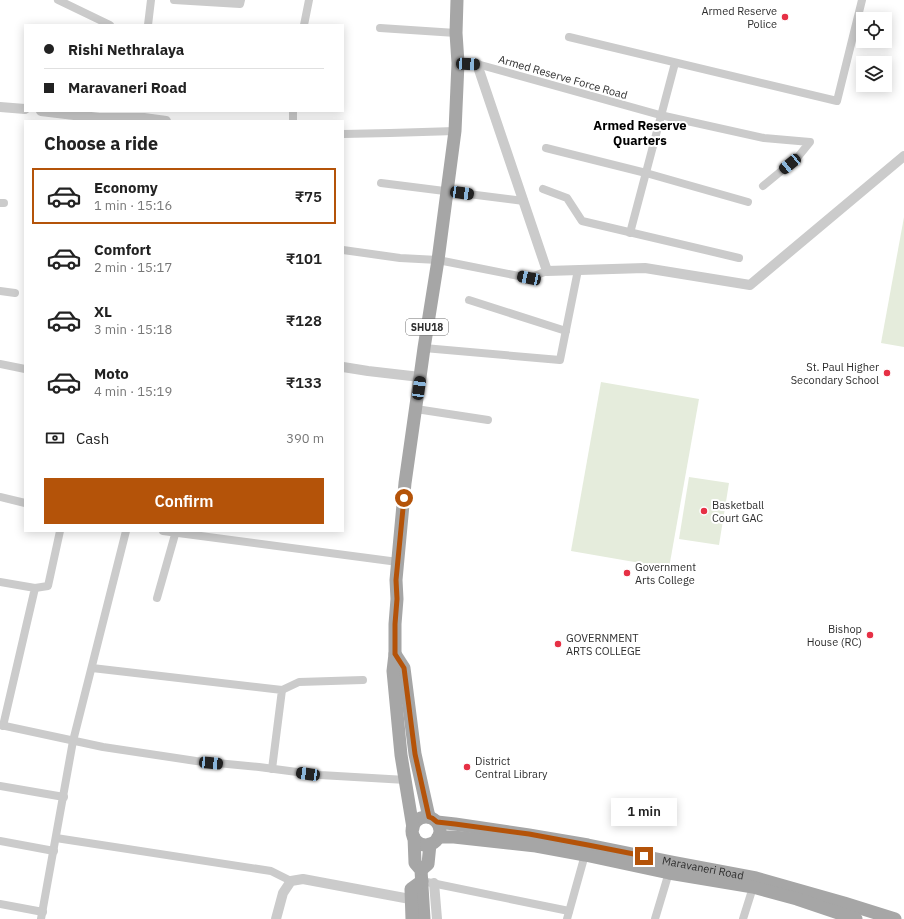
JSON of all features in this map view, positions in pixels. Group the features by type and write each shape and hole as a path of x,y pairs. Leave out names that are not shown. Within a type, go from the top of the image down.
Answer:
{"main road":[{"name":"SHU18","path":"433,820 415,754 404,668 395,654 397,599 396,580 405,482 438,260 455,131 458,63 456,33 457,0"},
{"path":"395,654 393,671 401,755 413,833 414,863 425,881"},
{"path":"424,919 425,881 428,864 434,841 440,831 439,826 433,820 424,817 417,821 413,833 417,841 426,844 434,841"},
{"name":"Maravaneri Road","path":"433,820 529,834 587,850 671,868 754,882 856,919"},
{"name":"Maravaneri Road","path":"434,841 454,837 587,850"},
{"path":"412,919 410,889 425,881"},
{"name":"Maravaneri Road","path":"840,912 895,919"}],"street":[{"path":"58,0 108,24"},
{"path":"148,24 151,0"},
{"path":"174,0 240,4 241,0"},
{"path":"304,24 309,0"},
{"path":"569,37 837,100 862,0"},
{"path":"380,28 456,33"},
{"path":"630,233 674,62"},
{"name":"Armed Reserve Force Road","path":"458,63 477,64 660,115 764,138 810,142 797,158 763,186"},
{"path":"477,64 547,272"},
{"path":"0,107 24,109"},
{"path":"48,112 98,119 138,114 144,118 159,120"},
{"path":"344,134 455,131"},
{"path":"546,148 646,173 748,202"},
{"path":"344,250 400,258 438,260 529,278 547,272 645,268 750,285 904,156"},
{"path":"381,183 524,201"},
{"path":"543,189 567,198 582,221 739,258"},
{"path":"424,348 560,360 578,270"},
{"path":"0,290 15,294"},
{"path":"470,300 566,331"},
{"path":"0,364 24,369"},
{"path":"344,367 420,377"},
{"path":"416,409 488,420"},
{"path":"0,497 24,503"},
{"path":"0,582 35,588 48,586 60,532"},
{"path":"0,904 42,915 74,741 126,532"},
{"path":"157,598 176,532 398,562"},
{"path":"35,588 1,725 103,747 196,761 320,775 406,780"},
{"path":"92,668 282,690 299,682 363,680"},
{"path":"272,769 282,690"},
{"path":"0,786 64,797"},
{"path":"56,838 271,871 291,882"},
{"path":"0,841 54,850"},
{"path":"425,881 568,915 587,850"},
{"path":"655,919 671,868"},
{"path":"276,919 282,893 291,882 303,879 410,899"},
{"path":"425,881 437,919"},
{"path":"742,919 754,882"}],"green space":[{"path":"904,217 904,347 881,343"},
{"path":"601,382 699,399 669,568 571,551"},
{"name":"Basketball Court GAC","path":"689,477 729,483 719,545 679,539"}],"place":[{"name":"Armed Reserve Police","path":"785,17"},
{"name":"St. Paul Higher Secondary School","path":"887,373"},
{"name":"Basketball Court GAC","path":"704,511"},
{"name":"Government Arts College","path":"627,573"},
{"name":"Bishop House (RC)","path":"870,635"},
{"name":"GOVERNMENT ARTS COLLEGE","path":"558,644"},
{"name":"District Central Library","path":"467,767"}],"district":[{"name":"Armed Reserve Quarters","path":"640,132"}],"route":[{"path":"404,498 396,580 397,599 395,654 404,668 415,754 429,817 437,822 529,834 644,856"}]}
